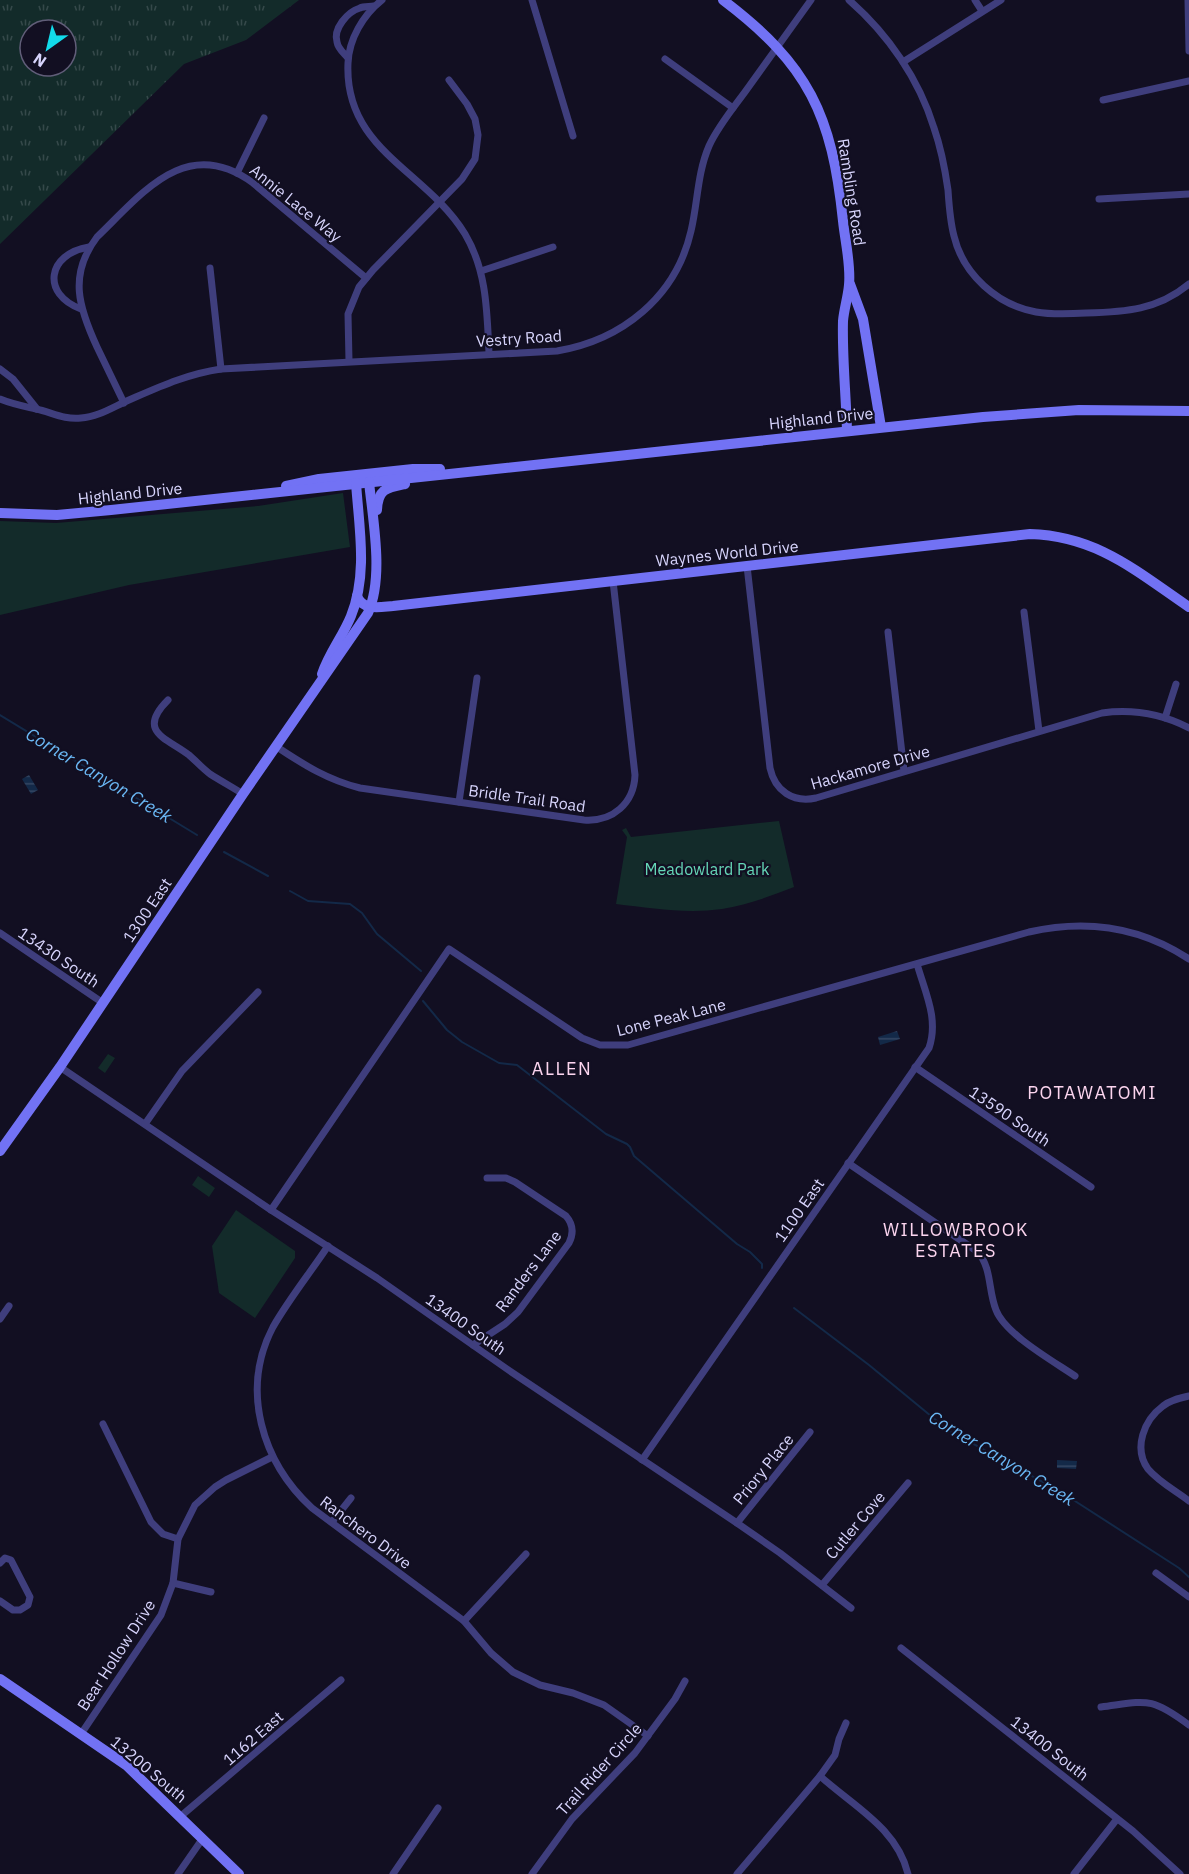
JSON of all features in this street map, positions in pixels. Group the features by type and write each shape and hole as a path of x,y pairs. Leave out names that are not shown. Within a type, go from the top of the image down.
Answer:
{"main road":[{"name":"Rambling Road","path":"723,0 752,22 777,47 798,73 808,89 830,139 839,184 849,283 843,320 848,431"},
{"name":"Rambling Road","path":"849,283 863,319 881,427"},
{"name":"Highland Drive","path":"356,479 369,482 983,417 1079,410 1189,411"},
{"name":"Highland Drive","path":"0,513 57,515 264,494 306,481 356,479 423,468 458,472"},
{"path":"374,538 377,500 383,491 393,486 437,479 458,472"},
{"name":"1300 East","path":"319,686 324,667 347,626 357,596 361,571 356,479"},
{"name":"1300 East","path":"0,1151 60,1067 371,607 376,578 369,482"},
{"name":"Waynes World Drive","path":"371,607 1020,535 1049,535 1086,543 1119,560 1189,607"},
{"path":"357,596 361,603 371,607"},
{"name":"13200 South","path":"0,1678 126,1765 239,1874"}],"street":[{"path":"382,0 374,6 359,28 348,58 349,93 355,112 365,129 439,202 464,232 481,271 489,353"},
{"path":"532,0 573,136"},
{"name":"Vestry Road","path":"0,399 15,406 37,409 59,417 92,417 191,374 221,369 557,351 586,345 614,333 647,309 672,278 692,231 698,185 705,158 716,134 811,0"},
{"path":"849,0 881,32 915,83 933,125 945,169 954,238 964,261 979,281 1004,300 1033,312 1058,314 1121,312 1157,304 1189,284"},
{"path":"975,0 982,11"},
{"path":"903,62 1001,0"},
{"path":"1188,0 1189,51"},
{"path":"348,58 338,46 336,34 338,28 353,12 360,8 374,6"},
{"path":"666,59 733,108"},
{"path":"349,361 348,314 354,296 366,278 467,173 475,159 478,143 477,127 472,111 449,80"},
{"path":"1103,100 1189,81"},
{"path":"237,173 264,118"},
{"name":"Annie Lace Way","path":"124,403 81,309 79,279 89,247 97,237 153,183 170,173 198,165 218,166 237,173 253,183 366,278"},
{"path":"1099,199 1189,194"},
{"name":"Annie Lace Way","path":"81,309 62,298 55,276 58,263 63,257 77,249 89,247"},
{"path":"481,271 552,247"},
{"path":"210,268 221,369"},
{"path":"0,369 13,379 37,409"},
{"name":"Hackamore Drive","path":"747,566 770,768 778,787 793,798 810,799 1084,717 1112,712 1132,712 1165,718 1189,728"},
{"name":"Bridle Trail Road","path":"277,747 317,773 348,785 592,820 608,818 625,803 633,790 635,774 613,581"},
{"path":"1024,612 1039,731"},
{"path":"888,632 904,771"},
{"path":"459,802 477,678"},
{"path":"1165,718 1176,684"},
{"path":"168,700 156,715 156,729 159,735 186,753 209,773 243,794"},
{"name":"Lone Peak Lane","path":"271,1210 449,949 582,1038 609,1047 628,1045 1029,932 1056,927 1084,925 1111,927 1135,933 1168,946 1189,959"},
{"name":"13430 South","path":"0,933 103,1003"},
{"name":"1100 East","path":"642,1460 929,1048 934,1027 933,1017 917,964"},
{"path":"145,1124 182,1071 258,992"},
{"name":"13400 South","path":"60,1067 271,1210 377,1278 736,1523 851,1608"},
{"name":"13590 South","path":"915,1067 1090,1187"},
{"path":"848,1163 978,1252 988,1268 994,1306 1005,1325 1075,1376"},
{"name":"Randers Lane","path":"473,1345 505,1324 518,1312 569,1243 573,1233 571,1223 566,1216 515,1182 506,1178 488,1178"},
{"name":"Ranchero Drive","path":"328,1246 273,1328 262,1358 258,1382 260,1422 272,1457 285,1478 300,1497 464,1621 501,1663 519,1676 540,1686 581,1695 604,1705 648,1736"},
{"path":"0,1319 9,1306"},
{"path":"1189,1395 1167,1403 1149,1421 1141,1443 1144,1460 1153,1473 1189,1501"},
{"path":"103,1424 151,1522 163,1534 178,1539"},
{"name":"Priory Place","path":"736,1523 810,1432"},
{"name":"Bear Hollow Drive","path":"81,1734 153,1629 168,1599 173,1583 178,1539 188,1517 204,1495 226,1480 272,1457"},
{"name":"Cutler Cove","path":"822,1585 908,1483"},
{"path":"332,1522 351,1497"},
{"path":"464,1621 526,1554"},
{"path":"0,1563 5,1558 13,1562 30,1595 28,1605 23,1609 16,1610 0,1601"},
{"path":"1156,1573 1189,1597"},
{"path":"173,1583 211,1592"},
{"name":"13400 South","path":"901,1648 1117,1819 1179,1874"},
{"name":"1162 East","path":"181,1816 341,1680"},
{"name":"Trail Rider Circle","path":"532,1874 572,1819 619,1771 648,1736 685,1681"},
{"path":"1101,1707 1142,1702 1153,1703 1168,1709 1189,1725"},
{"path":"737,1874 820,1776 835,1755 846,1723"},
{"path":"820,1776 880,1826 900,1849 908,1874"},
{"path":"393,1874 438,1808"},
{"path":"1074,1874 1117,1819"},
{"path":"178,1874 203,1838"}],"green space":[{"path":"0,0 299,0 246,40 184,64 0,244"},
{"path":"343,493 350,547 129,585 0,615 0,521 56,523 258,506"},
{"name":"Meadowlard Park","path":"779,821 794,887 750,903 709,910 669,910 616,904 627,837 622,830 626,828 631,837"},
{"path":"108,1054 115,1058 105,1073 98,1068"},
{"path":"198,1176 215,1188 209,1197 192,1185"},
{"path":"236,1210 295,1251 295,1258 255,1318 219,1293 212,1246"}],"water":[{"path":"29,775 38,790 31,794 22,779"},
{"path":"897,1031 900,1039 880,1045 878,1037"},
{"path":"1057,1460 1077,1461 1076,1469 1057,1468"}],"waterway":[{"name":"Corner Canyon Creek","path":"0,715 197,835"},
{"name":"Corner Canyon Creek","path":"224,852 268,876"},
{"name":"Corner Canyon Creek","path":"290,891 308,901 350,904 362,913 377,934 421,971"},
{"name":"Corner Canyon Creek","path":"423,1001 447,1030 462,1042 499,1063 517,1065 606,1134 627,1144 634,1156 737,1244 750,1252 762,1264 762,1268"},
{"name":"Corner Canyon Creek","path":"794,1308 869,1365 948,1430 1061,1492 1179,1568 1189,1577"}],"district":[{"name":"ALLEN","path":"562,1068"},
{"name":"POTAWATOMI","path":"1092,1092"},
{"name":"WILLOWBROOK ESTATES","path":"956,1239"}]}
